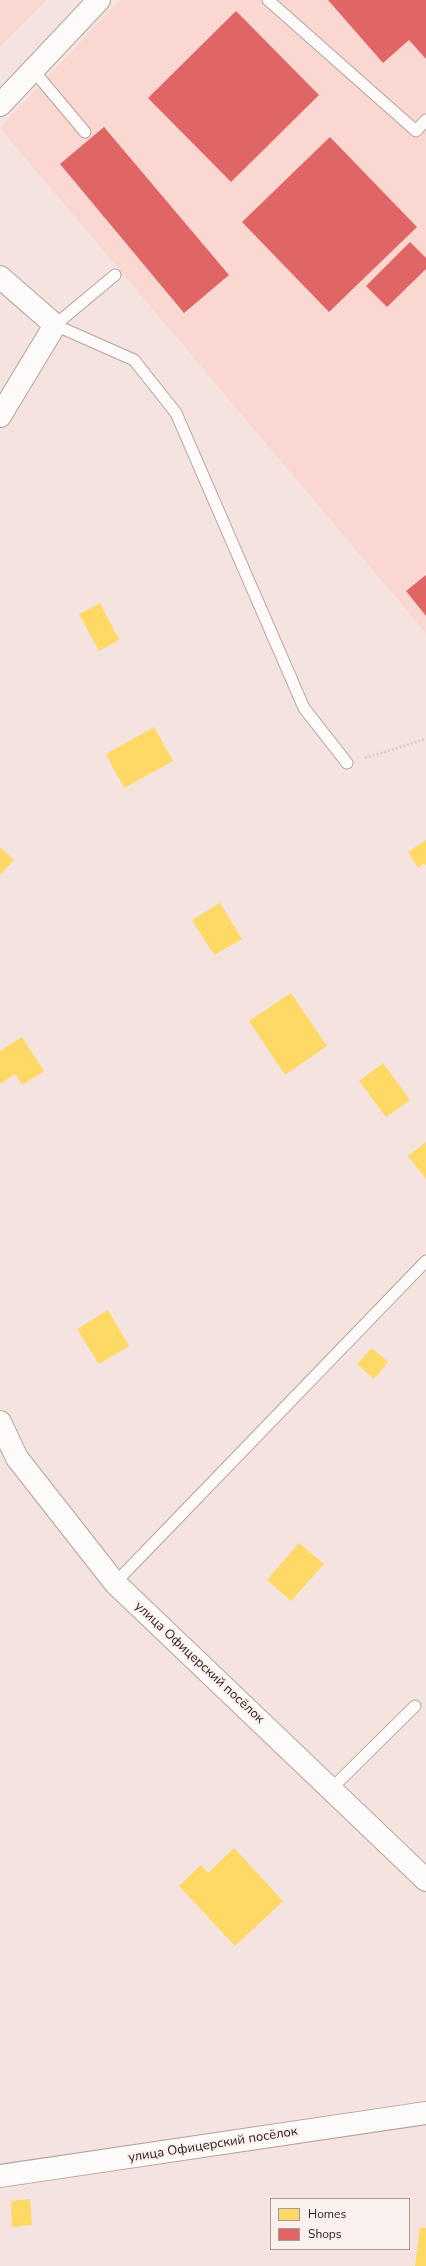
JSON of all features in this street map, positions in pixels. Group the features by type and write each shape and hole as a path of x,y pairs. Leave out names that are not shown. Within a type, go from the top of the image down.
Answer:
{"street":[{"path":"0,105 99,0"},
{"path":"0,277 55,325 0,416"},
{"name":"улица Офицерский посёлок","path":"0,1422 16,1458 115,1583 332,1788 426,1880"},
{"name":"улица Офицерский посёлок","path":"0,2176 426,2113"}],"lane":[{"path":"268,0 416,130 426,120"},
{"path":"33,70 85,132"},
{"path":"115,275 55,325 134,360 176,412 304,708 347,763"},
{"path":"115,1583 426,1261"},
{"path":"332,1788 415,1706"}],"path":[{"path":"347,763 426,739"}],"shaded area":[{"path":"0,0 47,0 0,47"},
{"path":"120,0 426,0 426,633 0,128"}],"building: Homes":[{"path":"100,603 119,640 99,651 79,614"},
{"path":"154,727 173,761 124,788 106,754"},
{"path":"426,840 426,866 424,863 418,868 408,852"},
{"path":"0,847 14,860 0,875"},
{"path":"220,903 242,939 214,955 192,920"},
{"path":"291,993 327,1046 285,1075 249,1021"},
{"path":"22,1037 44,1071 22,1085 15,1074 0,1084 0,1051"},
{"path":"383,1063 410,1100 386,1117 359,1081"},
{"path":"426,1142 426,1179 408,1156"},
{"path":"108,1310 129,1346 99,1364 77,1329"},
{"path":"372,1348 388,1362 374,1379 357,1364"},
{"path":"299,1543 324,1564 291,1601 267,1580"},
{"path":"234,1848 283,1901 235,1946 179,1886 201,1865 208,1873"},
{"path":"30,2199 32,2225 12,2227 11,2201"},
{"path":"420,2227 426,2228 426,2266 415,2266"}],"building: Shops":[{"path":"328,0 426,0 426,59 409,40 383,63"},
{"path":"236,11 319,95 231,182 148,98"},
{"path":"104,127 229,275 184,313 60,164"},
{"path":"330,137 417,227 329,312 242,222"},
{"path":"410,242 426,258 426,269 387,307 366,286"},
{"path":"426,575 426,616 406,591"}]}
